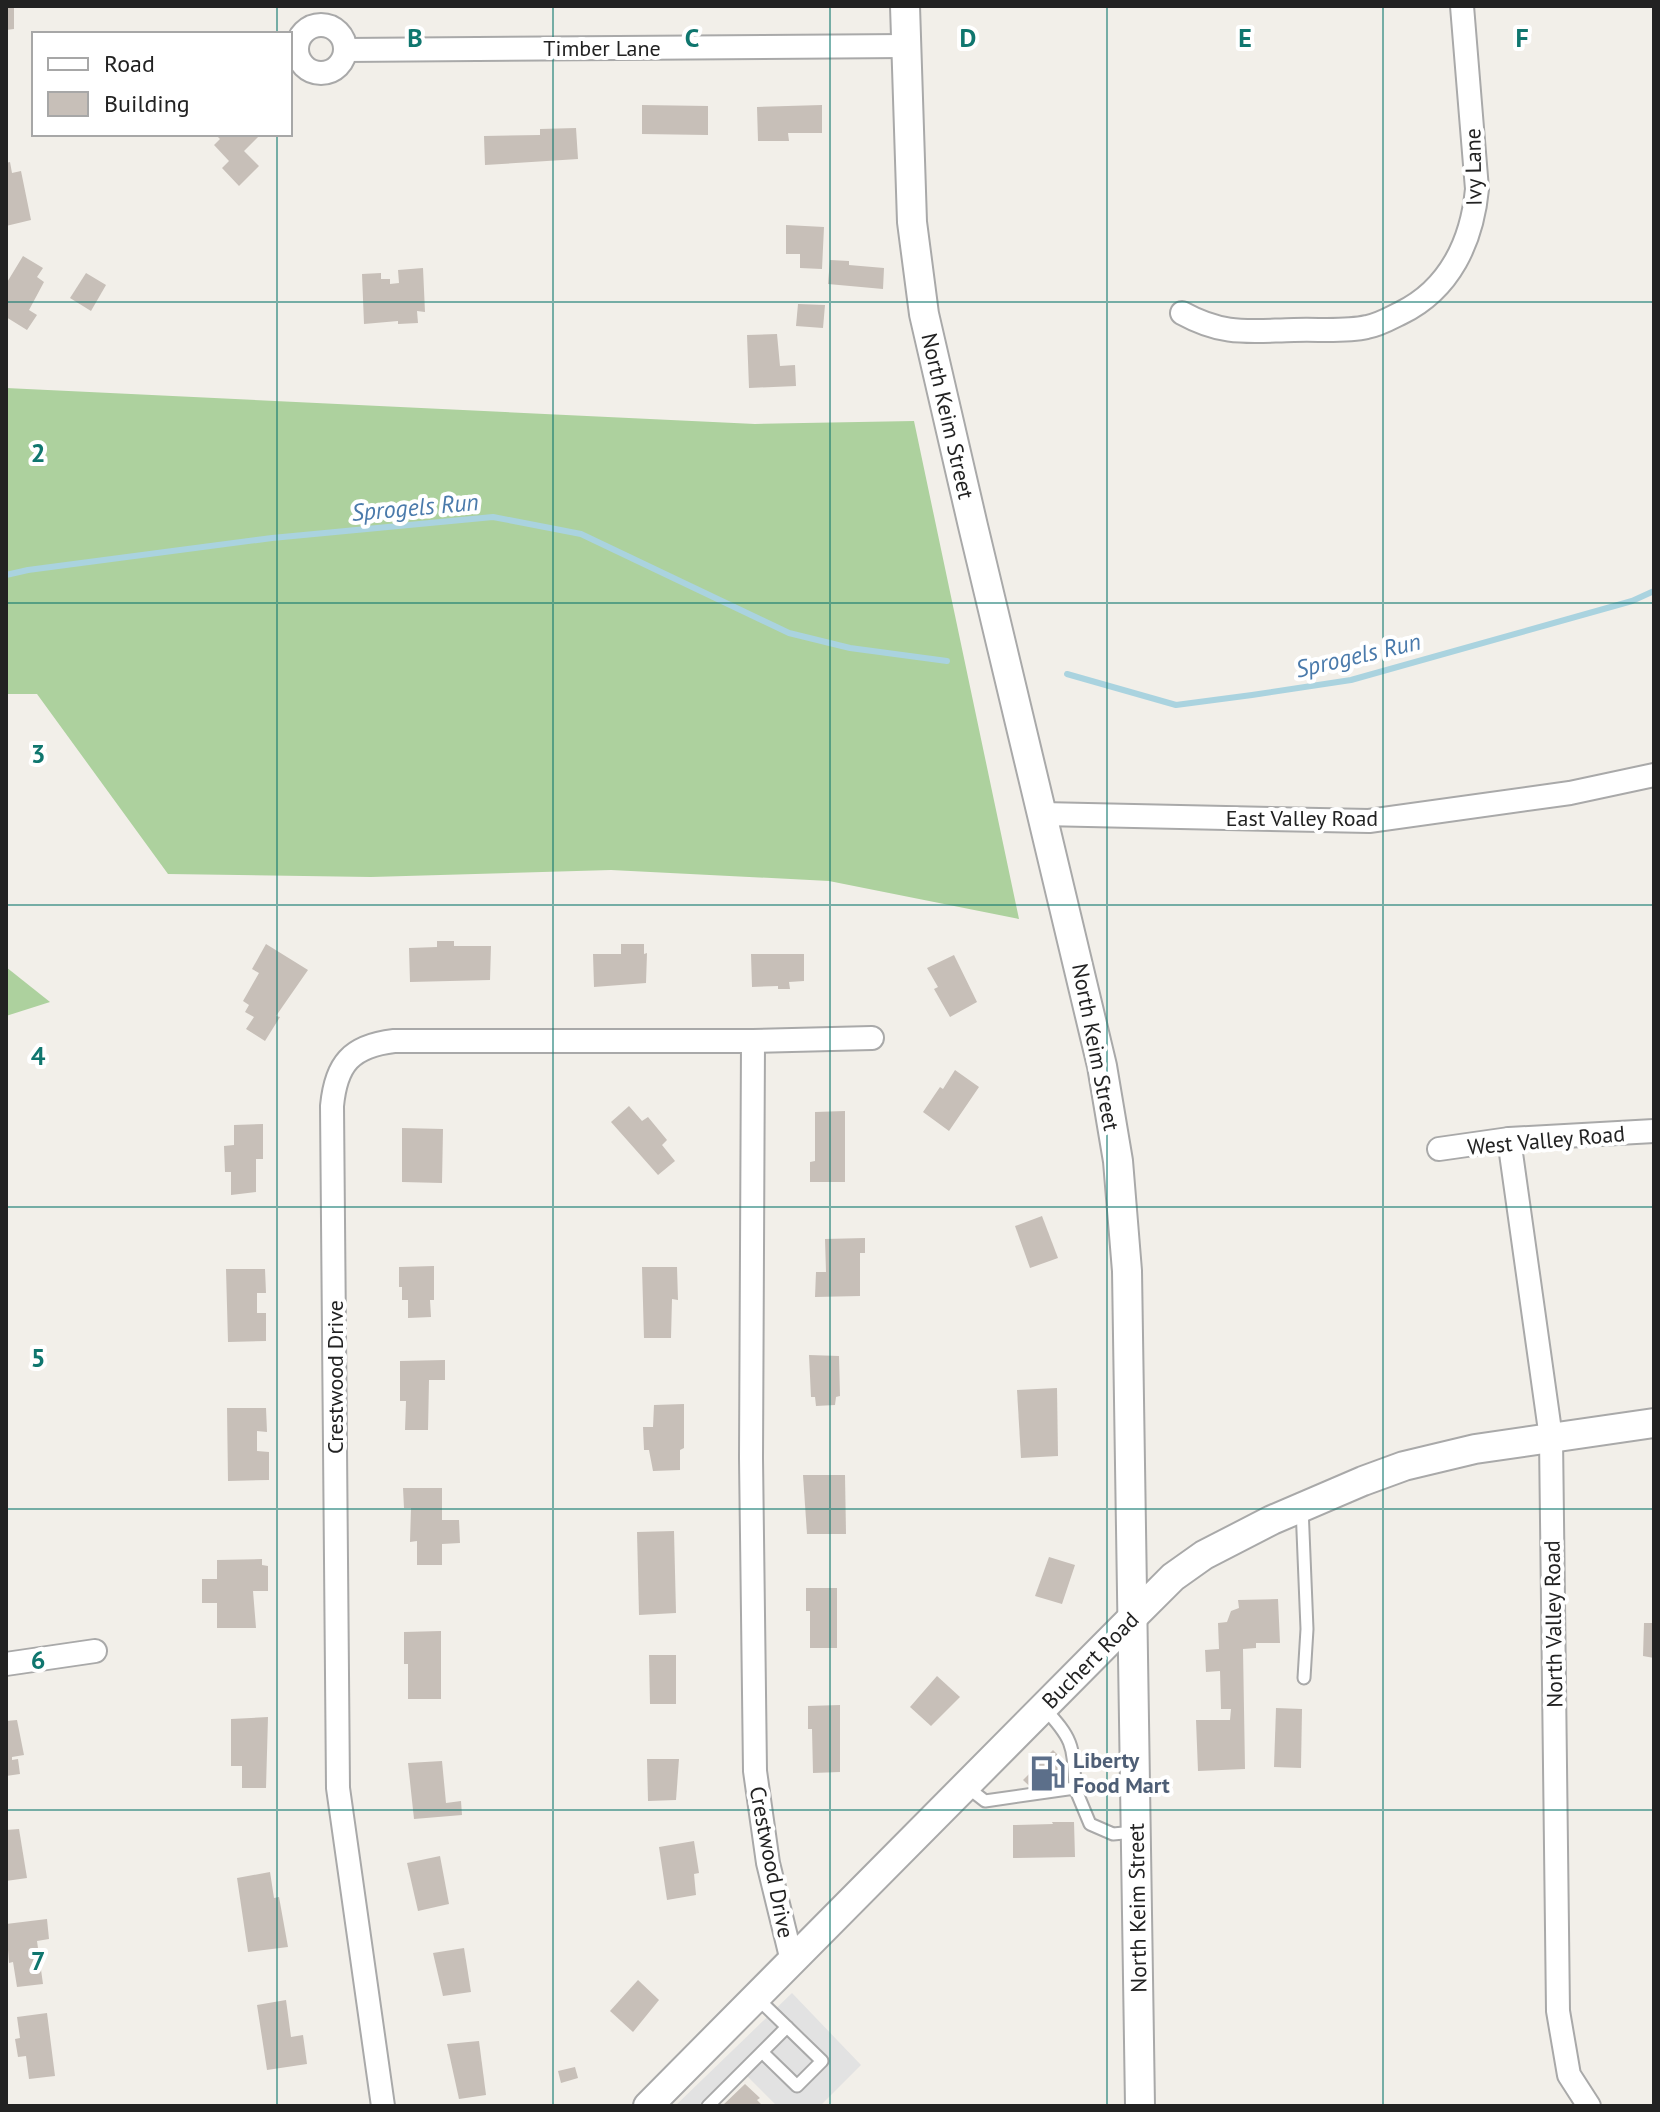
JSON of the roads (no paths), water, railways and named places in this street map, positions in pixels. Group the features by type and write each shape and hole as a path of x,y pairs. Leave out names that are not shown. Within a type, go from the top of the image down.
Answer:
{"street":[{"name":"North Keim Street","path":"905,6 912,222 924,314 1102,1066 1122,1201 1127,1271 1140,2106"},
{"name":"Ivy Lane","path":"1182,313 1205,326 1232,332 1367,327 1427,298 1461,255 1474,216 1477,189 1462,6"},
{"name":"Timber Lane","path":"345,50 906,46"},
{"name":"East Valley Road","path":"1042,814 1369,821 1570,793 1654,775"},
{"name":"Crestwood Drive","path":"383,2106 338,1788 332,1106 336,1082 344,1063 351,1055 369,1046 394,1041 872,1038"},
{"name":"Crestwood Drive","path":"753,1041 751,1458 755,1771 768,1863 792,1961"},
{"name":"West Valley Road","path":"1439,1149 1509,1139 1654,1131"},
{"name":"North Valley Road","path":"1509,1139 1551,1438 1558,2011 1569,2075 1589,2106"},
{"name":"Buchert Road","path":"648,2106 1173,1577 1204,1555 1302,1507 1404,1466 1475,1449 1654,1423"},
{"path":"6,1664 95,1651"}],"lane":[{"path":"1302,1507 1307,1629 1304,1678"},
{"path":"1042,1707 1073,1746 1075,1788 1090,1824 1113,1834 1135,1832"},
{"path":"965,1785 985,1801 1075,1788"},
{"path":"756,1997 822,2061 797,2086 762,2052"},
{"path":"708,2106 787,2027"}],"waterway":[{"name":"Sprogels Run","path":"6,575 272,538 493,517 581,534 789,633 850,648 947,661"},
{"name":"Sprogels Run","path":"1067,674 1176,705 1252,695 1351,680 1632,601 1654,591"}],"place":[{"name":"Liberty Food Mart","path":"1047,1773"}]}
